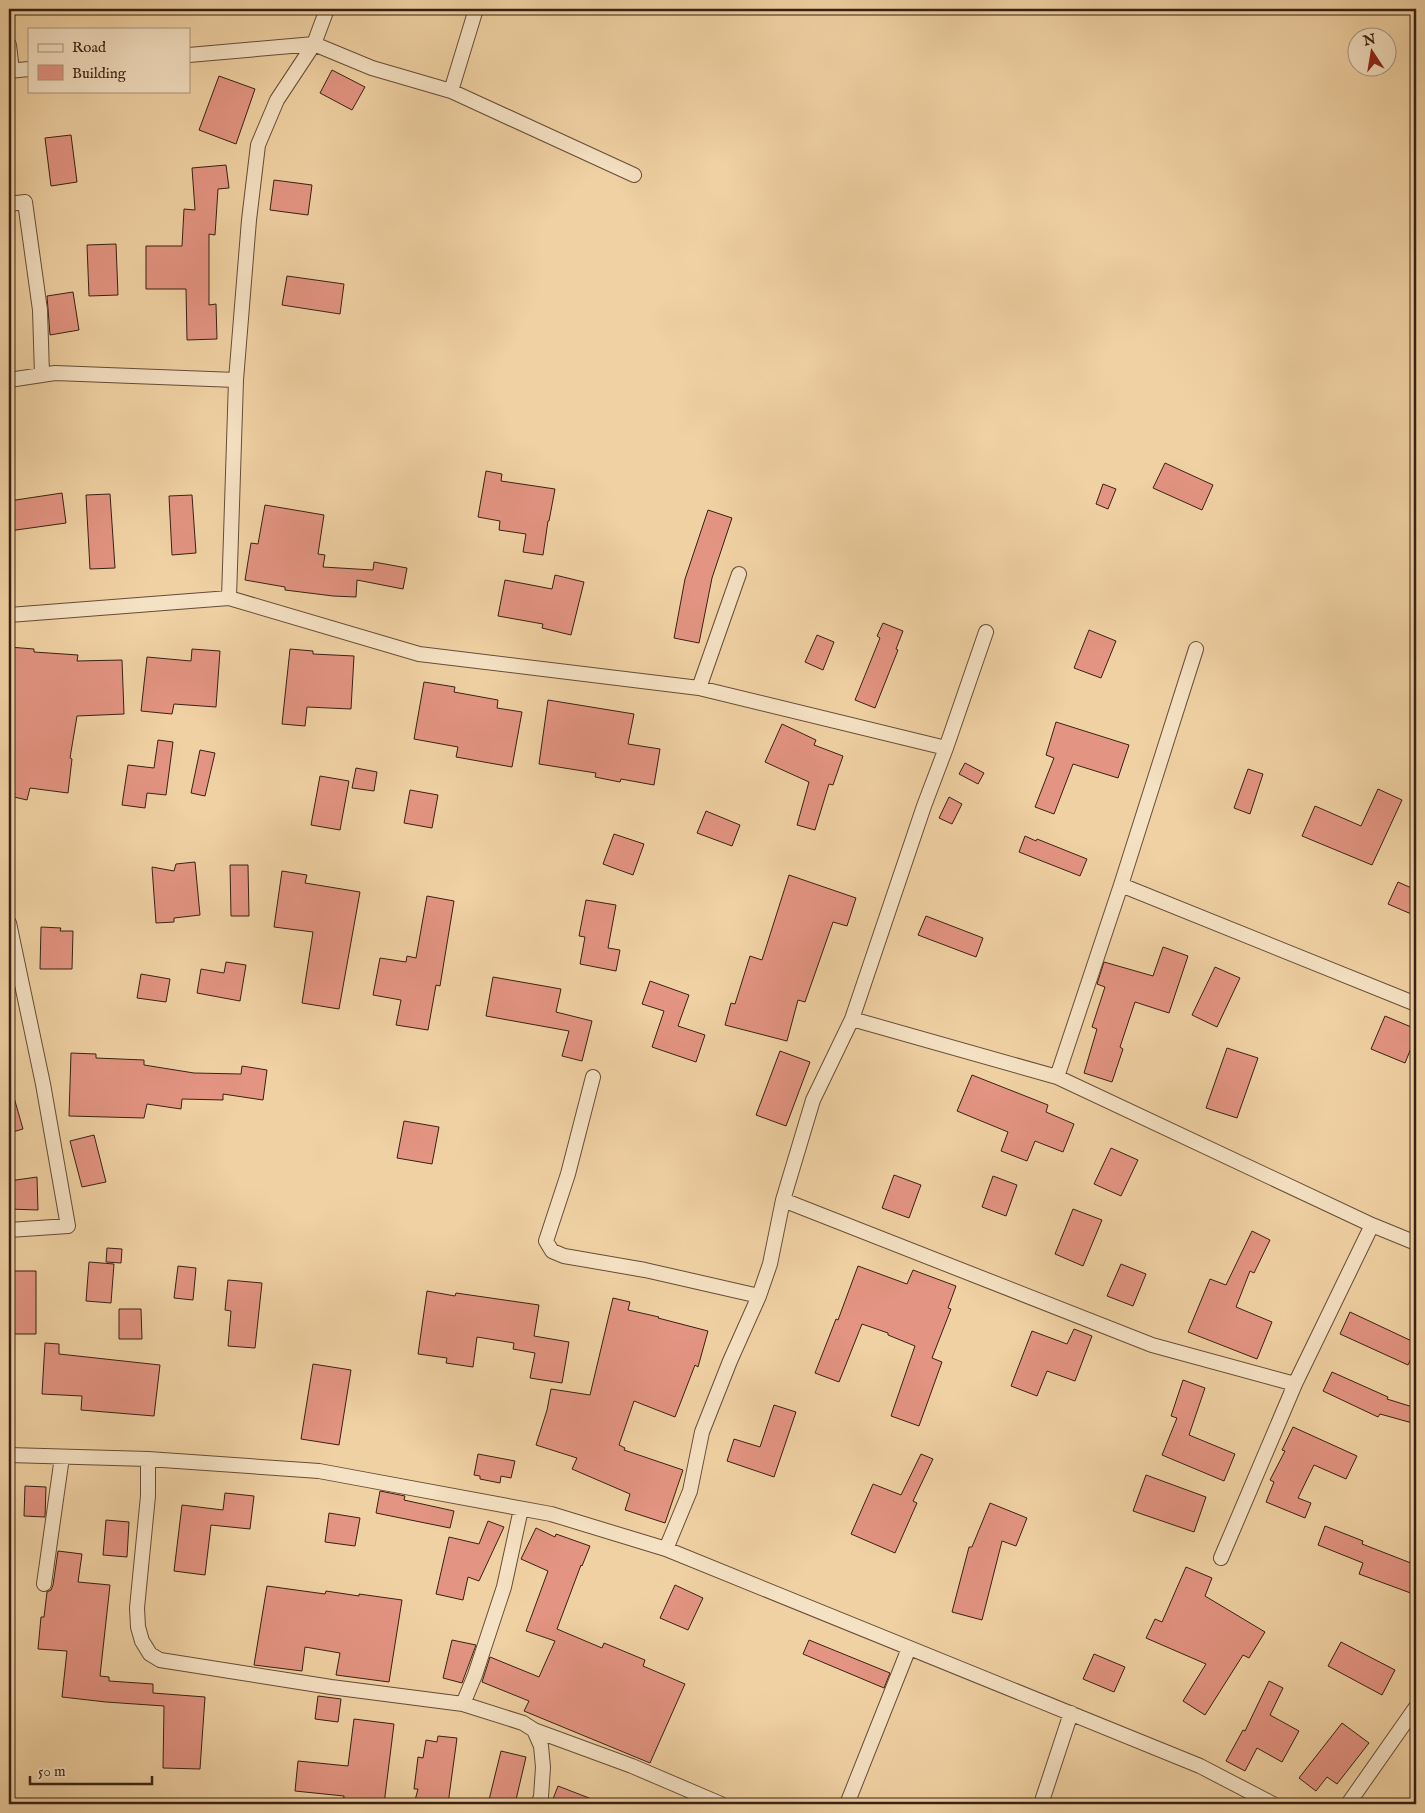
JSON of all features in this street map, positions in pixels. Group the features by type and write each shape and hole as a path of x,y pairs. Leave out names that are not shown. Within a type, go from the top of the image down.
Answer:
{"street":[{"path":"229,598 236,380 249,220 258,145 277,100 314,44 327,9"},
{"path":"451,91 476,9"},
{"path":"190,55 314,44 372,68 451,91 634,175"},
{"path":"9,45 10,71 28,69"},
{"path":"9,204 25,202 40,310 42,375"},
{"path":"9,380 55,373 236,380"},
{"path":"699,688 739,574"},
{"path":"9,615 229,598 419,654 699,688 946,748"},
{"path":"666,1549 690,1491 702,1432 730,1361 759,1296 770,1264 783,1200 813,1100 852,1019 924,806 986,632"},
{"path":"1058,1077 1196,649"},
{"path":"1121,885 1416,1004"},
{"path":"9,923 43,1084 68,1226 9,1230"},
{"path":"852,1019 1058,1077 1372,1225 1416,1243"},
{"path":"593,1077 568,1174 546,1241 552,1250 564,1256 645,1270 759,1296"},
{"path":"783,1200 1152,1345 1295,1384"},
{"path":"1221,1558 1295,1384 1372,1225"},
{"path":"9,1455 148,1459 319,1470 550,1514 666,1549 1200,1766 1273,1804"},
{"path":"44,1584 62,1457"},
{"path":"148,1459 148,1496 137,1608 138,1627 142,1641 150,1654 160,1660 331,1687 463,1704 523,1722 534,1730 632,1766 721,1804"},
{"path":"463,1704 475,1675 504,1587 521,1508"},
{"path":"847,1804 909,1648"},
{"path":"1348,1804 1416,1707"},
{"path":"1040,1804 1071,1713"},
{"path":"534,1730 541,1746 543,1768 541,1797 538,1804"}],"building":[{"path":"332,70 365,87 352,110 320,93"},
{"path":"219,76 255,89 236,144 199,130"},
{"path":"71,135 77,182 51,186 45,138"},
{"path":"226,165 229,188 218,189 215,235 209,234 209,305 216,304 217,339 187,340 186,289 146,289 146,246 182,246 184,209 195,210 192,168"},
{"path":"274,180 312,185 308,215 270,210"},
{"path":"116,244 118,295 89,296 87,245"},
{"path":"287,276 344,284 340,314 282,305"},
{"path":"73,292 79,330 50,335 47,296"},
{"path":"1165,463 1213,485 1202,510 1153,488"},
{"path":"486,471 502,474 501,481 555,489 543,555 523,552 526,534 499,530 500,521 478,517"},
{"path":"1103,484 1116,489 1108,509 1096,504"},
{"path":"62,493 66,523 9,531 9,501"},
{"path":"110,494 115,568 90,569 86,495"},
{"path":"192,495 196,553 172,555 169,496"},
{"path":"265,505 324,515 318,554 325,555 323,567 373,570 374,562 407,568 403,589 357,580 356,597 333,596 285,590 285,587 245,580 251,543 258,544"},
{"path":"708,510 732,518 712,578 699,643 674,638 685,579"},
{"path":"555,575 584,582 571,635 542,628 543,624 498,616 505,580 552,589"},
{"path":"883,623 903,631 896,649 898,650 875,708 855,700 880,638 877,636"},
{"path":"1089,630 1116,641 1101,678 1074,668"},
{"path":"817,635 834,642 823,670 805,662"},
{"path":"9,647 34,649 34,652 78,655 77,661 122,660 124,714 77,716 70,758 72,759 68,793 30,788 27,800 14,797 15,793 9,791"},
{"path":"192,649 220,651 216,707 174,704 172,714 141,711 147,657 191,661"},
{"path":"290,649 313,651 313,654 354,656 351,709 307,707 305,726 282,724"},
{"path":"424,682 455,687 454,692 498,700 497,708 522,712 512,767 456,757 458,747 414,739"},
{"path":"548,700 634,714 628,744 660,749 654,785 621,779 620,782 595,777 596,773 539,764"},
{"path":"1056,722 1129,745 1118,778 1073,764 1054,814 1035,807 1054,758 1046,755"},
{"path":"782,724 816,740 814,745 843,756 833,785 829,784 815,830 797,825 809,782 765,762"},
{"path":"158,740 173,742 166,795 147,793 145,808 122,805 128,765 154,768"},
{"path":"200,750 215,753 205,796 191,793"},
{"path":"965,763 984,773 978,784 959,774"},
{"path":"356,768 377,772 374,791 352,788"},
{"path":"1248,769 1263,774 1250,814 1234,808"},
{"path":"320,776 349,781 340,830 311,825"},
{"path":"1378,789 1402,800 1372,865 1302,836 1315,806 1361,826"},
{"path":"410,790 438,795 432,828 404,823"},
{"path":"949,797 962,804 952,824 939,818"},
{"path":"706,811 740,825 732,846 697,833"},
{"path":"614,834 644,844 633,875 603,864"},
{"path":"1025,836 1087,859 1080,876 1019,852"},
{"path":"195,862 200,915 174,918 174,922 156,923 152,867 174,871 176,864"},
{"path":"230,865 248,865 249,916 231,916"},
{"path":"282,871 307,875 305,883 360,892 339,1009 302,1003 313,932 274,927"},
{"path":"789,875 856,898 847,926 833,922 805,1002 798,1000 787,1041 725,1025 731,1003 735,1004 750,956 762,960"},
{"path":"1398,882 1416,890 1416,916 1388,904"},
{"path":"427,896 454,901 440,986 436,985 428,1030 396,1025 401,1000 373,995 380,958 406,962 407,956 416,958"},
{"path":"586,900 616,905 608,948 620,950 616,971 580,964 585,937 579,936"},
{"path":"926,916 983,938 976,957 918,935"},
{"path":"41,927 61,928 60,931 73,931 72,969 40,969"},
{"path":"1163,947 1188,956 1169,1013 1135,1002 1120,1047 1123,1049 1112,1082 1084,1073 1097,1029 1092,1027 1105,987 1097,984 1104,962 1153,976"},
{"path":"226,962 246,965 240,1001 197,993 201,969 224,973"},
{"path":"1215,967 1240,978 1217,1027 1192,1015"},
{"path":"141,974 170,979 166,1002 137,998"},
{"path":"493,977 561,989 556,1012 592,1021 582,1061 562,1056 569,1031 486,1016"},
{"path":"650,981 689,995 678,1026 705,1035 696,1062 652,1047 664,1011 642,1004"},
{"path":"1385,1016 1416,1029 1416,1036 1405,1063 1371,1049"},
{"path":"1227,1048 1258,1058 1237,1118 1206,1108"},
{"path":"780,1051 810,1062 786,1126 756,1115"},
{"path":"71,1053 96,1054 96,1058 144,1060 144,1065 194,1073 241,1074 242,1066 267,1070 263,1100 223,1094 223,1100 182,1099 181,1109 147,1104 144,1118 69,1116"},
{"path":"972,1075 1048,1105 1046,1112 1074,1124 1063,1152 1035,1141 1027,1161 1001,1151 1008,1132 957,1111"},
{"path":"9,1094 13,1094 23,1129 9,1133"},
{"path":"404,1121 439,1127 432,1164 397,1158"},
{"path":"94,1135 106,1182 82,1187 70,1141"},
{"path":"1111,1148 1138,1160 1121,1196 1094,1184"},
{"path":"894,1175 921,1185 909,1218 882,1208"},
{"path":"993,1176 1017,1185 1006,1216 982,1207"},
{"path":"37,1177 38,1210 9,1209 9,1181"},
{"path":"1073,1209 1102,1220 1083,1266 1055,1254"},
{"path":"1252,1231 1270,1240 1254,1273 1250,1271 1236,1307 1272,1322 1257,1359 1188,1332 1210,1279 1226,1285"},
{"path":"107,1248 122,1249 121,1263 106,1262"},
{"path":"89,1262 114,1264 111,1303 86,1301"},
{"path":"1121,1264 1146,1274 1133,1306 1107,1296"},
{"path":"178,1266 196,1268 193,1300 174,1298"},
{"path":"858,1266 907,1284 913,1270 956,1286 948,1308 951,1309 932,1358 942,1362 919,1426 891,1416 915,1346 888,1335 888,1333 862,1324 839,1382 815,1373 836,1319 838,1320"},
{"path":"9,1271 36,1271 36,1334 9,1334"},
{"path":"228,1280 262,1283 255,1348 228,1346 231,1311 225,1310"},
{"path":"427,1291 455,1296 456,1293 539,1305 534,1336 569,1342 562,1383 530,1378 535,1353 513,1349 514,1343 477,1337 473,1367 446,1363 447,1358 418,1354"},
{"path":"613,1298 630,1302 628,1310 708,1331 698,1367 695,1365 675,1417 634,1401 619,1445 625,1448 624,1450 683,1470 665,1523 625,1510 630,1494 572,1469 577,1458 536,1445 547,1410 551,1389 590,1395"},
{"path":"119,1309 141,1309 142,1339 119,1339"},
{"path":"1350,1312 1416,1343 1416,1349 1408,1365 1340,1334"},
{"path":"1074,1329 1092,1336 1075,1381 1047,1371 1037,1396 1011,1386 1032,1331 1067,1344"},
{"path":"45,1343 59,1344 59,1354 160,1365 154,1416 81,1410 82,1396 42,1394"},
{"path":"313,1364 351,1370 339,1445 301,1439"},
{"path":"1332,1372 1388,1397 1387,1399 1416,1408 1416,1424 1380,1414 1378,1417 1323,1391"},
{"path":"1183,1380 1205,1388 1189,1435 1235,1454 1224,1481 1162,1455 1177,1418 1171,1416"},
{"path":"774,1405 796,1412 774,1477 727,1461 734,1439 760,1447"},
{"path":"1293,1427 1357,1456 1346,1479 1314,1465 1298,1498 1311,1503 1305,1518 1266,1502 1274,1482 1270,1480 1285,1451 1282,1450"},
{"path":"478,1454 515,1461 511,1478 501,1476 500,1483 480,1479 480,1476 474,1475"},
{"path":"921,1454 933,1459 913,1501 917,1503 895,1553 851,1534 873,1484 901,1495"},
{"path":"1146,1475 1206,1497 1194,1532 1133,1511"},
{"path":"25,1486 46,1487 45,1517 24,1516"},
{"path":"380,1491 405,1496 404,1500 454,1511 450,1528 376,1513"},
{"path":"225,1493 254,1496 250,1529 211,1525 205,1575 174,1571 182,1505 223,1510"},
{"path":"990,1503 1027,1518 1016,1546 1002,1541 982,1620 952,1612 969,1547 972,1547"},
{"path":"329,1513 360,1518 355,1546 325,1542"},
{"path":"106,1520 129,1522 127,1557 103,1555"},
{"path":"488,1521 504,1527 479,1581 468,1577 463,1600 436,1594 449,1537 479,1544"},
{"path":"1325,1526 1363,1541 1362,1544 1416,1565 1416,1595 1359,1574 1363,1563 1318,1545"},
{"path":"536,1528 555,1537 556,1534 590,1546 557,1629 602,1648 604,1643 645,1660 643,1666 685,1684 650,1763 524,1711 529,1701 482,1682 490,1657 539,1677 555,1641 526,1631 548,1571 521,1559"},
{"path":"58,1551 82,1554 78,1582 110,1585 100,1676 109,1677 109,1681 153,1684 153,1693 205,1697 200,1769 163,1768 164,1706 62,1697 67,1651 38,1649 41,1617 44,1617 47,1592 51,1590 53,1585"},
{"path":"1186,1567 1212,1578 1205,1596 1265,1632 1249,1658 1243,1655 1205,1715 1183,1701 1206,1664 1146,1638 1155,1619 1162,1622"},
{"path":"675,1585 703,1598 688,1630 660,1618"},
{"path":"267,1586 325,1594 326,1591 402,1600 389,1682 336,1675 340,1653 305,1647 302,1671 254,1665"},
{"path":"452,1640 476,1645 462,1683 443,1678"},
{"path":"809,1640 890,1673 884,1688 803,1654"},
{"path":"1341,1642 1395,1670 1382,1695 1328,1666"},
{"path":"1094,1654 1125,1667 1114,1692 1083,1679"},
{"path":"1269,1681 1283,1688 1270,1715 1299,1731 1282,1762 1257,1748 1245,1771 1226,1761 1243,1730 1245,1731"},
{"path":"318,1696 341,1699 338,1722 315,1719"},
{"path":"354,1719 394,1724 384,1804 343,1804 344,1796 295,1791 298,1761 348,1766"},
{"path":"1342,1723 1369,1743 1337,1784 1327,1777 1316,1791 1299,1778"},
{"path":"438,1736 457,1738 448,1804 414,1804 418,1789 414,1789 418,1757 423,1758 426,1740 437,1742"},
{"path":"501,1751 526,1757 515,1804 488,1804"},
{"path":"558,1786 602,1803 551,1804"}]}
